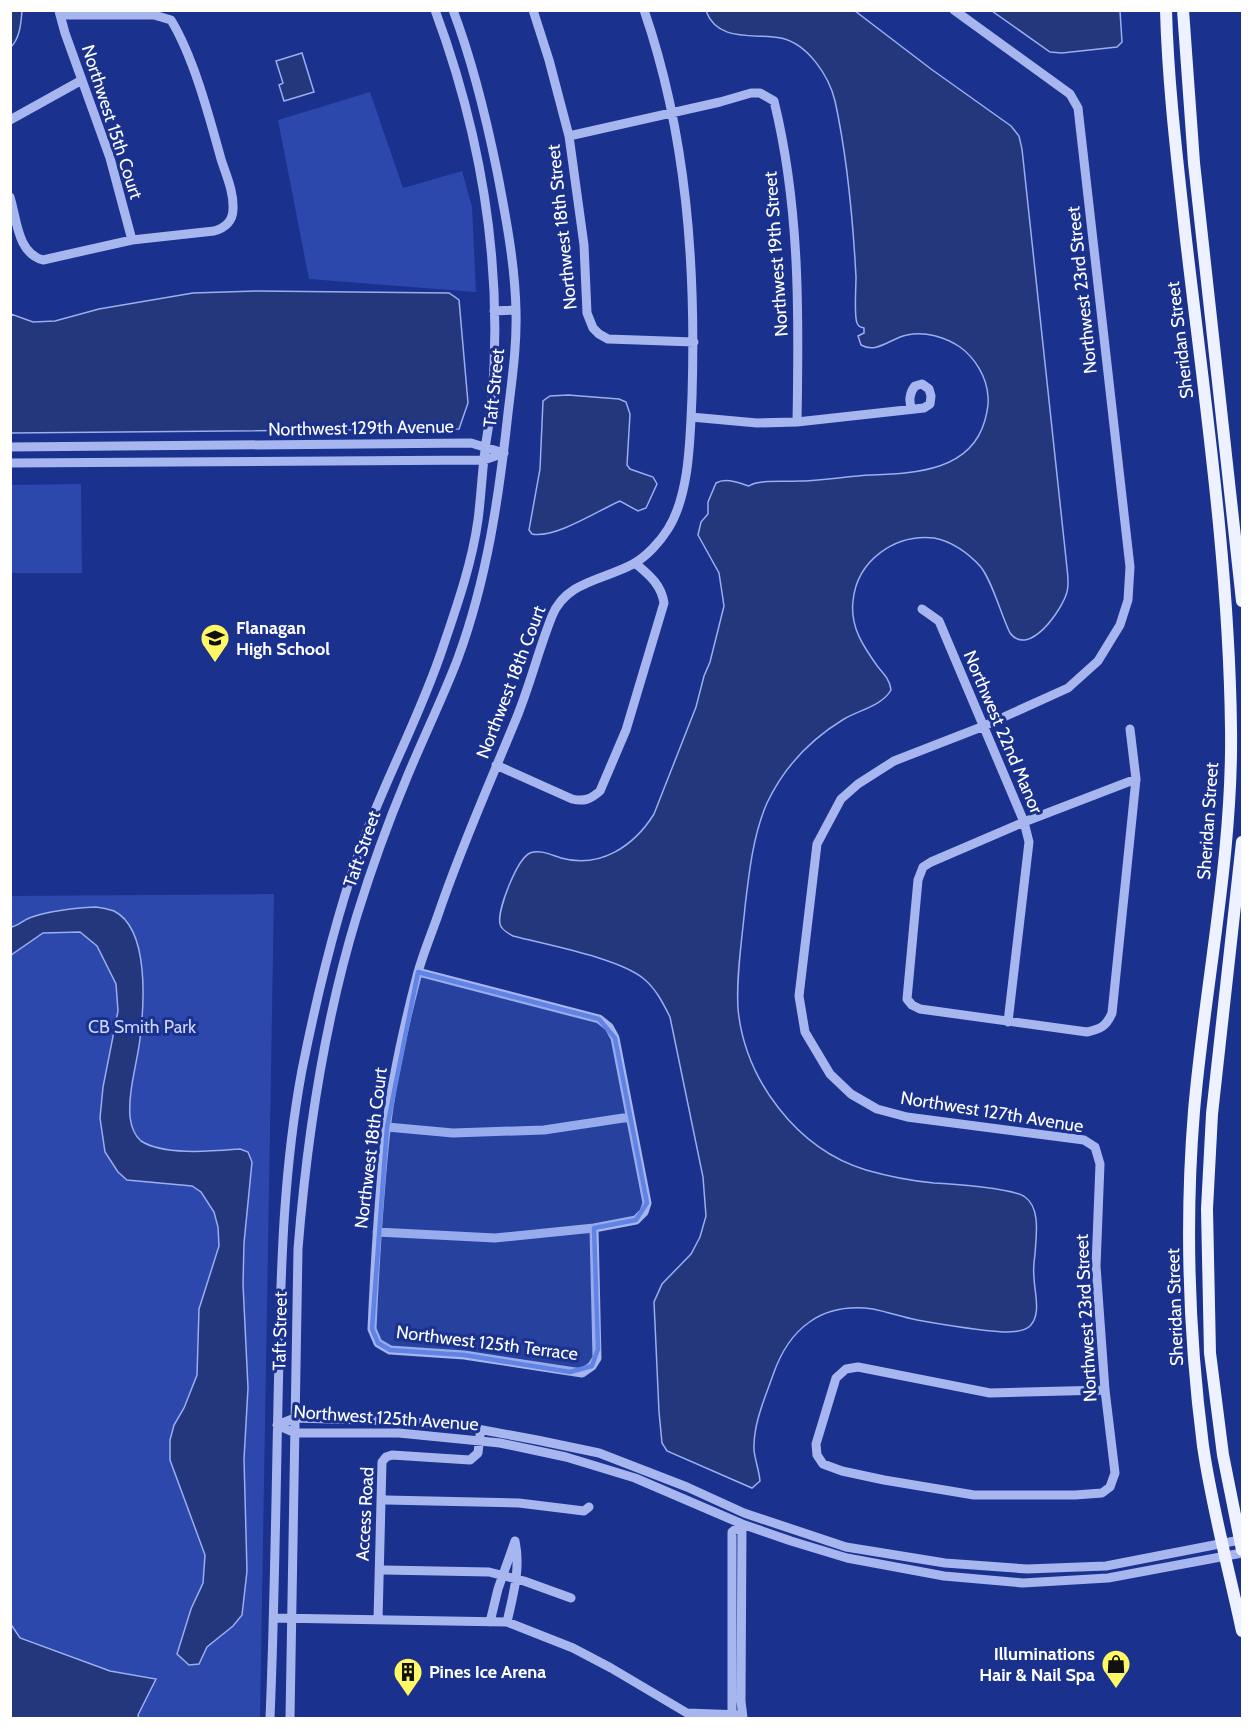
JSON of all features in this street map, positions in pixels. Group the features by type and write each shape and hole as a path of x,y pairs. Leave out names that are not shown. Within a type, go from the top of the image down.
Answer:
{"main road":[{"name":"Sheridan Street","path":"1166,10 1177,159 1218,518 1230,648 1231,735 1228,801 1220,895 1194,1112 1189,1203 1194,1360 1204,1450 1242,1630"},
{"name":"Sheridan Street","path":"1183,10 1194,163 1242,601"},
{"name":"Sheridan Street","path":"1242,842 1238,899 1212,1114 1207,1209 1210,1353 1223,1455 1242,1548"}],"street":[{"name":"Taft Street","path":"270,1719 282,1247 287,1173 301,1077 316,1000 340,912 365,836 389,774 421,705 442,651 462,588 478,523 492,400 494,310 492,246 477,153 466,104 435,10"},
{"name":"Taft Street","path":"290,1719 298,1249 304,1177 317,1080 356,917 405,781 458,657 479,593 494,525 515,353 516,310 510,239 482,102 453,10"},
{"name":"Northwest 18th Street","path":"533,10 569,136 584,245 587,313 593,327 608,339 694,342"},
{"name":"Northwest 18th Court","path":"378,1343 372,1329 376,1232 387,1127 397,1065 418,972 456,864 516,720 554,611 577,586 635,563 657,543 670,527 680,501 686,473 694,342 688,209 671,111 644,10"},
{"name":"Northwest 23rd Street","path":"841,799 858,784 894,761 984,726 1068,688 1098,661 1120,626 1128,600 1130,567 1078,108 1070,94 954,10"},
{"path":"10,197 23,245 34,258 43,260 132,240 214,231 224,228 230,221 233,210 231,192 208,112 179,34 171,20 154,15 61,12"},
{"name":"Northwest 15th Court","path":"61,12 65,33 110,158 132,240"},
{"path":"443,32 459,27"},
{"path":"10,120 82,80"},
{"name":"Northwest 19th Street","path":"671,111 720,102 751,93 760,93 774,101 782,131 793,214 799,312 797,422"},
{"path":"569,136 671,111"},
{"path":"477,153 493,149"},
{"path":"494,310 516,310"},
{"path":"691,417 757,423 797,422 912,409"},
{"name":"Northwest 129th Avenue","path":"10,447 471,443 504,453"},
{"path":"89,447 101,463"},
{"name":"Northwest 129th Avenue","path":"10,463 484,460 504,453"},
{"path":"496,765 580,801 592,798 600,791 626,730 664,603 657,582 635,563"},
{"name":"Northwest 22nd Manor","path":"922,609 939,621 1024,822 1029,842 1008,1022"},
{"path":"421,705 436,712"},
{"path":"1130,729 1136,779 1112,1013 1108,1022 1102,1028 1087,1032 920,1009 912,1005 907,999 918,880 923,867 1024,822 1136,779"},
{"name":"Northwest 127th Avenue","path":"841,799 817,844 799,996 805,1032 830,1074 851,1094 877,1109 907,1117 1084,1140 1095,1147"},
{"path":"376,1232 495,1238 594,1228 636,1220 644,1212 648,1203 615,1038 609,1027 599,1019 418,972"},
{"path":"387,1127 453,1133 544,1130 630,1117"},
{"name":"Northwest 23rd Street","path":"1095,1147 1100,1164 1096,1266 1105,1390 1115,1473 1110,1486 1102,1493 1076,1495 974,1495 842,1471 823,1464 817,1455 816,1444 836,1378 846,1369 858,1367 990,1393 1105,1390"},
{"name":"Northwest 125th Terrace","path":"378,1343 390,1350 476,1356 582,1372 592,1366 597,1358 598,1349 594,1228"},
{"name":"Northwest 125th Avenue","path":"277,1425 295,1418 456,1425 598,1453 796,1532 846,1547 945,1563 1027,1569 1076,1568 1140,1561 1223,1544 1242,1548"},
{"name":"Northwest 125th Avenue","path":"277,1425 295,1433 399,1433 480,1441 535,1450 603,1467 681,1497 741,1524 847,1558 944,1576 1023,1583 1108,1578 1226,1557 1242,1548"},
{"path":"480,1441 481,1429"},
{"name":"Access Road","path":"378,1620 382,1462 386,1457 392,1455 470,1460 478,1453 480,1441"},
{"path":"386,1500 519,1503 584,1511 589,1506"},
{"path":"274,1618 507,1622 573,1648 687,1713 743,1717 741,1524"},
{"path":"732,1717 732,1532 741,1524"},
{"path":"490,1622 515,1541 518,1556 517,1581 507,1622"},
{"path":"384,1570 467,1571 503,1575 571,1598"}],"highlighted area":[{"path":"418,972 599,1019 615,1038 647,1203 636,1220 594,1228 598,1349 592,1366 570,1372 464,1355 390,1350 378,1343 372,1329 387,1127"}],"green space":[{"path":"370,92 403,188 462,171 472,207 476,292 309,279 278,120"},
{"path":"81,484 82,573 11,573 11,485"},
{"name":"CB Smith Park","path":"274,894 260,1718 11,1718 10,896"}],"shaded area":[{"path":"11,10 22,11 18,35 11,47"},
{"path":"706,11 855,11 1011,126 1019,136 1068,580 1064,600 1044,629 1026,640 1018,639 1010,633 984,572 976,561 960,549 934,538 919,538 892,545 880,553 862,573 856,586 853,610 859,636 886,677 891,690 882,700 844,719 810,745 790,766 774,790 762,815 748,881 740,958 738,1009 751,1061 763,1086 797,1129 818,1146 841,1160 866,1170 900,1178 996,1189 1025,1197 1033,1208 1036,1223 1034,1271 1037,1309 1030,1326 1021,1331 1010,1332 949,1325 873,1309 855,1308 823,1314 810,1322 788,1344 780,1358 763,1402 754,1440 760,1481 752,1488 667,1451 662,1443 654,1302 662,1284 691,1254 700,1237 706,1216 703,1177 670,1017 652,987 633,971 582,953 513,936 501,926 500,917 514,874 530,853 542,852 575,861 602,857 615,852 637,836 654,814 696,707 724,606 719,573 698,535 701,522 708,514 708,502 716,483 728,481 749,486 765,482 906,473 940,466 968,450 978,437 985,420 988,400 983,375 975,362 960,347 948,340 928,334 914,334 878,347 861,345 858,336 864,333 864,328 859,326 856,320 855,256 846,166 835,101 828,81 816,62 791,41 728,32 719,28"},
{"path":"992,11 1120,11 1122,42 1117,47 1062,53 1050,52"},
{"path":"302,53 314,92 284,101 279,85 283,83 276,61"},
{"path":"257,291 449,293 459,300 468,403 459,429 11,433 11,314 33,322 55,321 99,309 193,293"},
{"path":"550,396 619,399 626,402 630,414 627,465 630,469 653,477 657,484 646,508 638,511 620,501 564,528 542,534 532,534 529,530 540,469 543,401"},
{"path":"96,907 114,911 126,920 134,934 139,951 143,1008 130,1107 131,1123 136,1136 151,1146 176,1151 240,1149 248,1152 252,1162 244,1243 243,1284 248,1388 244,1459 247,1571 242,1615 233,1626 207,1647 199,1664 189,1665 177,1654 191,1609 203,1583 205,1555 170,1460 170,1440 174,1425 184,1408 197,1375 199,1309 219,1246 218,1227 214,1212 201,1192 192,1186 127,1180 118,1172 105,1152 100,1118 103,1087 118,1011 116,984 97,946 80,932 43,933 11,955 11,927 29,918 48,913"},
{"path":"10,1623 20,1638 110,1671 156,1679 138,1715 139,1718 11,1718"}],"place":[{"name":"Flanagan High School","path":"215,664"},
{"name":"Illuminations Hair & Nail Spa","path":"1116,1690"},
{"name":"Pines Ice Arena","path":"408,1698"}]}
